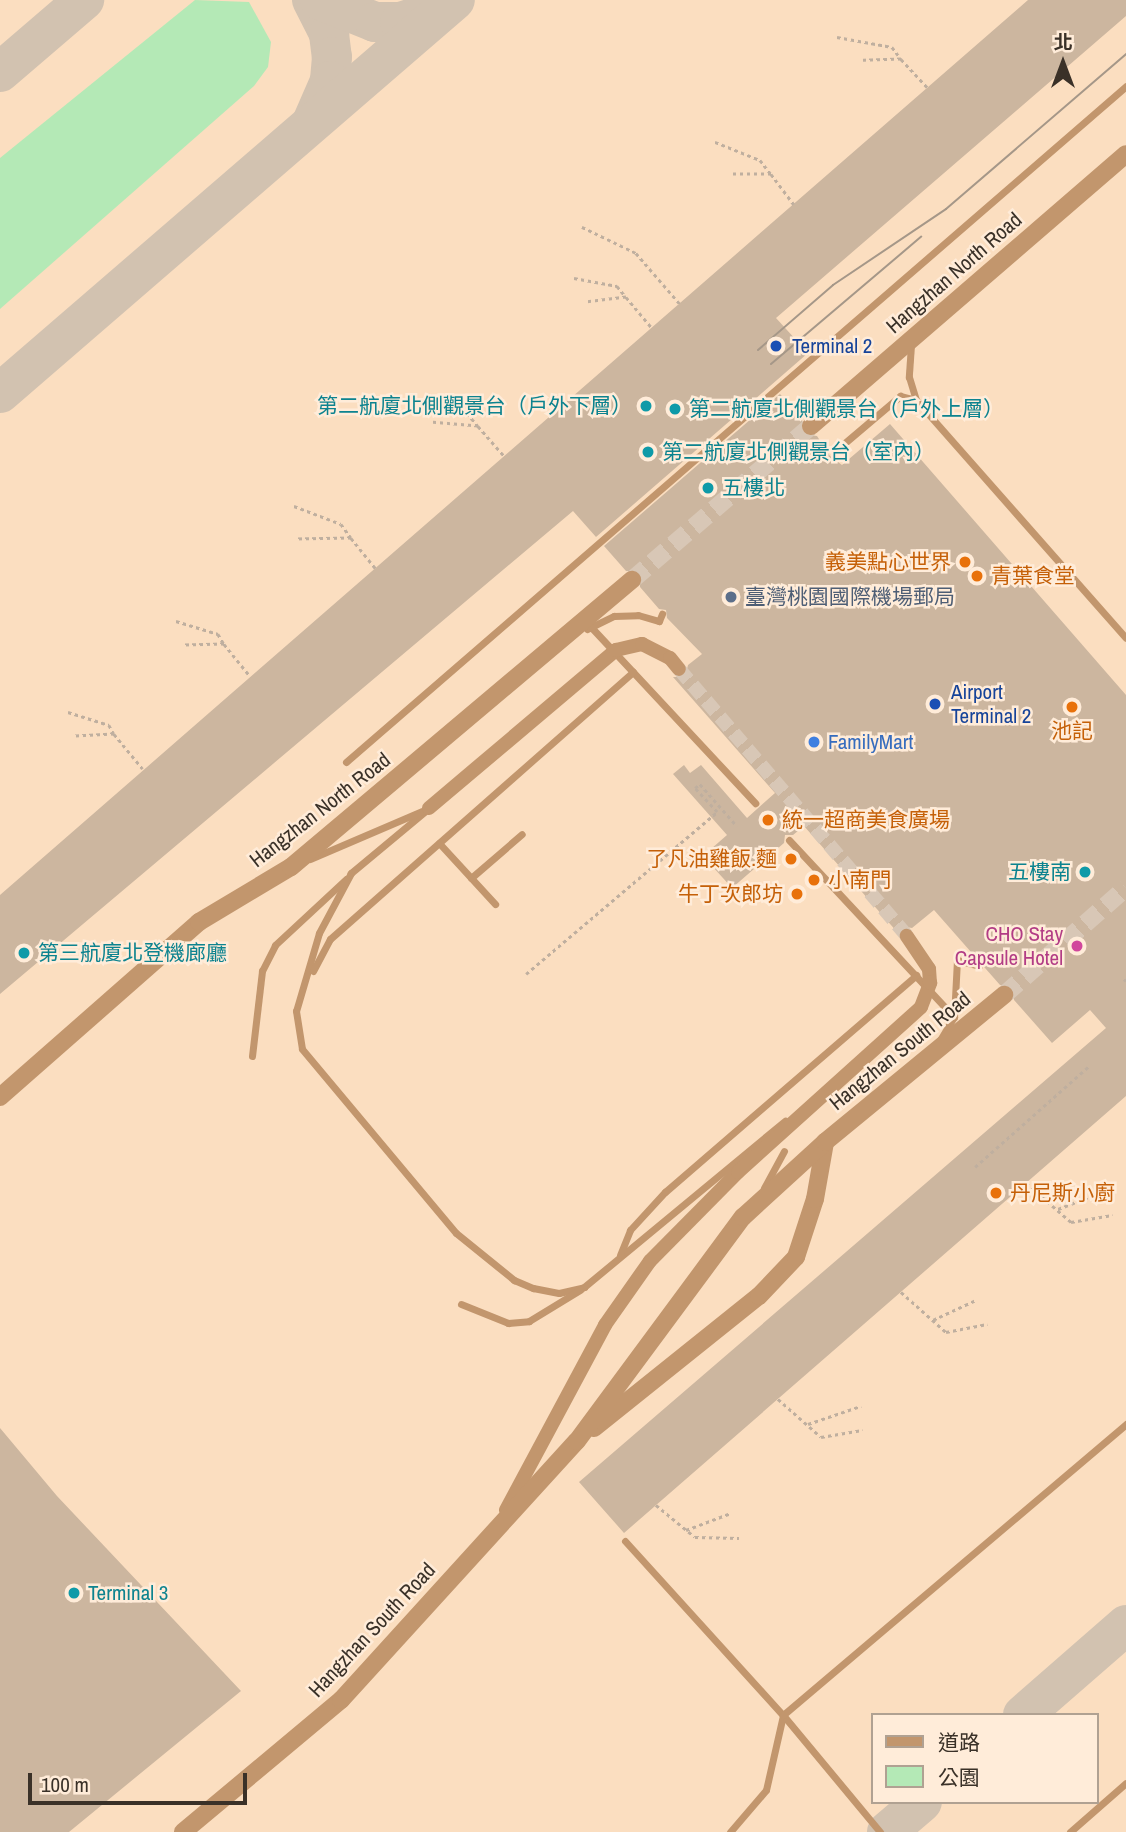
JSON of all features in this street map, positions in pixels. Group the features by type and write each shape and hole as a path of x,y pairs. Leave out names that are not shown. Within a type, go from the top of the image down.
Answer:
{"street":[{"name":"Hangzhan North Road","path":"811,426 1126,154"},
{"name":"Hangzhan North Road","path":"0,1097 200,922 291,867 632,580"},
{"path":"429,808 616,650 642,644 663,653 679,669"},
{"path":"487,1540 526,1480 569,1388 613,1314 650,1261 732,1168 817,1097 927,998 929,969 907,936"},
{"name":"Hangzhan South Road","path":"183,1832 341,1700 487,1540 577,1441 743,1217 825,1142 1004,995"},
{"name":"Hangzhan South Road","path":"577,1441 759,1296 796,1257 815,1199 825,1142"}],"lane":[{"path":"346,762 1126,86"},
{"path":"912,339 909,377 916,400 1126,638"},
{"path":"834,452 900,396 916,400"},
{"path":"562,641 614,616 661,618"},
{"path":"591,627 755,803"},
{"path":"584,1287 559,1293 533,1289 514,1280 456,1233 302,1049 296,1011 330,939 633,672"},
{"path":"291,867 429,808"},
{"path":"252,1056 262,971 275,945 351,873 429,808"},
{"path":"471,878 522,834"},
{"path":"789,839 954,1017"},
{"path":"439,843 495,904"},
{"path":"307,983 320,933 351,873"},
{"path":"929,1059 954,1017 957,960 979,966"},
{"path":"619,1259 630,1230 665,1192 916,975"},
{"path":"743,1217 778,1170 784,1151"},
{"path":"461,1304 508,1322 529,1321 584,1287 732,1168"},
{"path":"730,1832 766,1790 783,1715 1126,1424"},
{"path":"625,1541 783,1715 880,1832"},
{"path":"1070,1832 1126,1783"}],"path":[{"path":"837,37 892,47 928,88"},
{"path":"863,60 901,59"},
{"path":"715,142 760,160 794,204"},
{"path":"731,174 771,174"},
{"path":"582,227 636,253 680,304"},
{"path":"574,278 617,286 652,328"},
{"path":"587,302 626,296"},
{"path":"428,394 467,413 505,457"},
{"path":"430,422 478,426"},
{"path":"294,506 341,524 376,569"},
{"path":"295,539 351,538"},
{"path":"176,621 218,634 250,676"},
{"path":"184,645 224,644"},
{"path":"68,712 109,725 144,769"},
{"path":"75,736 114,734"},
{"path":"526,974 717,812 695,788 699,784 737,826"},
{"path":"975,1167 1089,1066"},
{"path":"1026,1183 1071,1222 1112,1215"},
{"path":"1057,1210 1104,1191"},
{"path":"901,1292 946,1332 987,1324"},
{"path":"933,1320 976,1300"},
{"path":"778,1399 821,1437 862,1430"},
{"path":"807,1425 861,1406"},
{"path":"656,1505 695,1537 739,1538"},
{"path":"686,1530 732,1513"}],"shaded area":[{"path":"0,0 1126,0 1126,1832 0,1832"}],"green space":[{"path":"195,0 249,2 271,42 268,67 254,86 0,309 0,158"}],"building":[{"path":"1028,0 1126,0 1126,16 776,318 808,353 596,537 573,511 0,994 0,895"},
{"path":"780,394 802,419 803,434 817,436 830,456 842,465 890,424 1126,695 1126,1096 624,1533 579,1482 1106,1028 1090,1010 1052,1043 1014,1000 1012,987 1000,985 934,910 912,928 906,927 898,933 804,826 793,835 785,835 784,843 732,888 703,856 727,835 673,774 684,765 690,773 701,765 747,818 775,793 673,677 685,677 688,665 702,654 667,618 666,610 659,609 640,587 640,572 626,571 604,546"},
{"name":"Terminal 3","path":"0,1428 57,1496 241,1691 69,1832 0,1832"}],"taxiway":[{"path":"0,72 84,0"},
{"path":"312,0 329,34 332,57 330,81 313,120"},
{"path":"320,0 375,22 400,22 439,10"},
{"path":"0,393 455,0"},
{"path":"1025,1713 1126,1625"},
{"path":"887,1832 920,1804"}],"tunnel":[{"path":"632,580 811,426"},
{"path":"679,669 907,936"},
{"path":"1004,995 1126,888"}],"tram line":[{"path":"758,350 833,285 946,209 1126,54"},
{"path":"771,364 921,237"}],"place":[{"name":"Terminal 2","path":"776,346"},
{"name":"第二航廈北側觀景台（戶外下層）","path":"646,406"},
{"name":"第二航廈北側觀景台（戶外上層）","path":"675,409"},
{"name":"第二航廈北側觀景台（室內）","path":"648,452"},
{"name":"五樓北","path":"708,488"},
{"name":"義美點心世界","path":"965,562"},
{"name":"青葉食堂","path":"977,576"},
{"name":"臺灣桃園國際機場郵局","path":"731,597"},
{"name":"Airport Terminal 2","path":"935,704"},
{"name":"池記","path":"1072,707"},
{"name":"FamilyMart","path":"814,742"},
{"name":"統一超商美食廣場","path":"768,820"},
{"name":"了凡油雞飯.麵","path":"791,859"},
{"name":"五樓南","path":"1085,872"},
{"name":"小南門","path":"814,880"},
{"name":"牛丁次郎坊","path":"797,894"},
{"name":"CHO Stay Capsule Hotel","path":"1077,946"},
{"name":"第三航廈北登機廊廳","path":"24,953"},
{"name":"丹尼斯小廚","path":"996,1193"},
{"name":"Terminal 3","path":"74,1593"}]}
